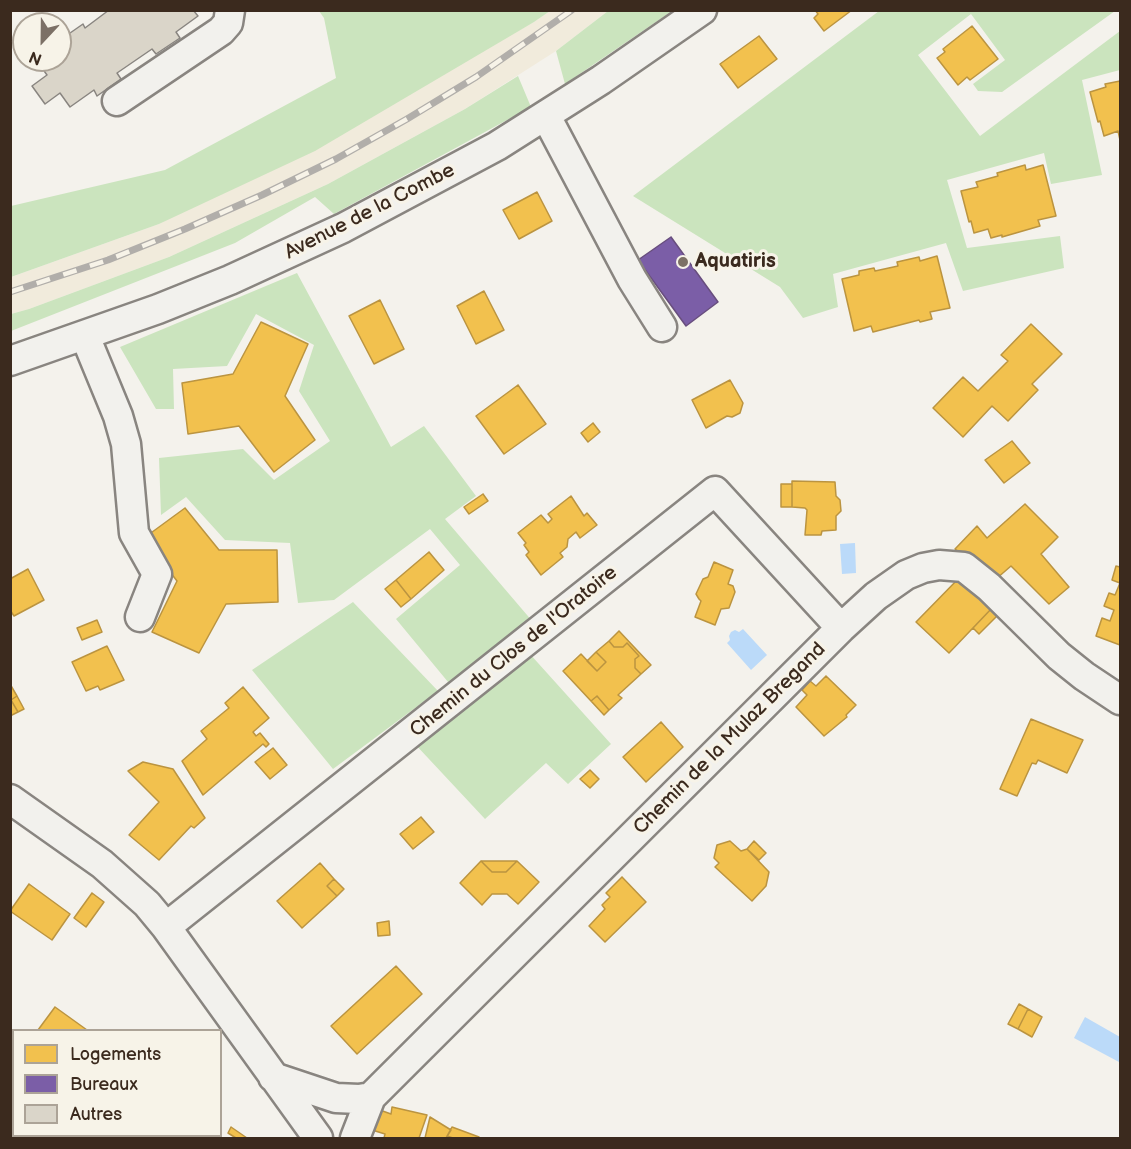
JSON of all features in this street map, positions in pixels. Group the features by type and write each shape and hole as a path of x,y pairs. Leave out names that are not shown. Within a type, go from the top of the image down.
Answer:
{"street":[{"path":"117,101 221,32 228,22 230,10"},
{"name":"Avenue de la Combe","path":"10,361 85,336 230,280 343,228 450,173 546,116 702,10"},
{"path":"546,116 632,279 662,327"},
{"path":"85,336 118,416 126,444 135,533 157,574 140,617"},
{"name":"Chemin du Clos de l'Oratoire","path":"166,927 715,490 841,627"},
{"name":"Chemin de la Mulaz Bregand","path":"355,1138 371,1097 841,627 883,590 906,575 939,565 963,567 989,587 1059,656 1120,700"},
{"path":"10,799 125,883 147,904 318,1138"},
{"path":"273,1077 336,1098 371,1097"}],"shaded area":[{"path":"550,11 608,11 556,51 465,109 328,184 169,257 11,314 11,277 159,224 534,22"}],"green space":[{"path":"319,11 550,11 315,151 159,224 11,277 11,206 165,170 336,78 324,18"},
{"path":"608,11 672,11 565,84 556,51"},
{"path":"879,11 1115,11 1002,92 978,91 973,84 1005,60 971,14 918,55 980,136 1120,31 1120,70 1082,80 1102,175 1051,184 1044,153 947,180 967,248 1060,236 1064,268 963,291 946,243 833,274 838,307 803,318 780,287 633,196"},
{"path":"518,76 531,107 334,214 315,197 235,243 11,331 11,314 169,257 328,184 465,109"},
{"path":"297,273 391,447 424,426 476,496 445,519 533,622 453,688 396,619 460,565 430,529 334,600 298,603 290,543 225,540 186,497 161,515 159,458 243,449 274,480 330,441 299,391 314,345 256,314 227,366 173,369 174,409 156,409 120,347"},
{"path":"353,602 438,691 333,769 252,670"},
{"path":"529,653 611,744 568,784 546,763 485,819 414,743"}],"water":[{"path":"855,543 856,573 842,574 840,544"},
{"path":"743,629 767,655 751,670 727,643 731,632 735,630 739,632"},
{"path":"1085,1017 1120,1037 1119,1062 1074,1038"}],"building: Logements":[{"path":"815,10 852,10 824,31 814,18 818,14"},
{"path":"972,26 998,59 970,80 967,77 958,85 937,58 945,52 943,49"},
{"path":"759,36 777,59 738,88 720,64"},
{"path":"1120,81 1120,140 1118,131 1104,136 1090,92 1106,87 1105,84"},
{"path":"1025,165 1026,170 1043,165 1056,216 1038,220 1040,226 1002,237 1002,235 991,238 988,229 974,233 961,191 978,187 976,182 998,176 997,173"},
{"path":"537,192 552,221 519,239 503,210"},
{"path":"937,256 950,308 930,312 932,319 920,322 919,320 873,332 871,326 854,331 842,279 859,275 859,271 874,268 875,271 898,266 897,262 919,257 920,261"},
{"path":"484,291 504,330 476,344 457,306"},
{"path":"380,300 404,349 374,364 349,316"},
{"path":"261,322 308,344 285,396 315,440 274,472 239,426 188,434 182,383 233,374"},
{"path":"1031,324 1062,354 1032,384 1038,390 1008,421 992,406 963,437 933,408 963,377 978,391 1008,361 1001,355"},
{"path":"730,380 743,403 740,413 732,417 727,416 706,428 692,400"},
{"path":"518,385 546,424 504,454 476,416"},
{"path":"593,423 600,432 588,442 581,433"},
{"path":"1012,441 1030,463 1004,483 985,460"},
{"path":"792,481 835,482 836,496 840,500 841,511 836,516 836,530 822,531 821,535 805,535 807,510 792,507"},
{"path":"781,484 792,484 792,507 781,507"},
{"path":"483,494 488,501 469,514 464,507"},
{"path":"571,496 584,516 587,513 597,525 580,538 576,532 568,539 567,547 560,553 563,557 541,575 526,555 529,552 524,545 526,543 518,533 541,515 548,523 552,519 548,514"},
{"path":"1025,504 1058,537 1041,554 1069,587 1049,604 1011,566 996,579 955,549 977,526 987,538"},
{"path":"185,508 219,550 277,550 278,602 226,604 199,653 152,632 177,581 144,538"},
{"path":"429,552 444,570 411,599 396,580"},
{"path":"714,562 733,570 728,584 733,586 735,592 729,608 721,609 715,625 695,617 701,601 696,594 703,579 708,577"},
{"path":"1116,566 1120,567 1120,583 1112,580"},
{"path":"28,569 44,600 14,616 10,610 10,579"},
{"path":"961,576 993,607 949,653 916,622"},
{"path":"396,580 411,599 401,607 385,589"},
{"path":"1120,583 1120,645 1096,636 1102,618 1110,621 1114,610 1104,606 1109,593 1115,595"},
{"path":"993,607 1000,613 979,634 973,628"},
{"path":"97,620 102,632 82,640 77,628"},
{"path":"619,631 651,665 641,674 635,668 635,659 639,656 627,643 623,647 614,647 609,641"},
{"path":"609,641 614,647 623,647 627,643 639,656 635,659 635,668 641,674 618,695 622,698 609,710 597,696 591,701 563,671 581,654 597,671 606,662 596,652"},
{"path":"107,646 124,680 100,690 98,686 86,691 72,662"},
{"path":"596,652 606,662 597,671 587,661"},
{"path":"826,676 856,705 846,715 847,717 824,736 796,707 807,695 802,690 810,681 816,686"},
{"path":"10,684 17,696 11,700 18,712 10,716"},
{"path":"243,687 269,718 253,732 256,736 260,733 269,744 266,747 263,744 203,795 182,761 207,739 201,731 229,708 225,703"},
{"path":"17,696 24,709 18,712 11,700"},
{"path":"597,696 609,710 604,715 591,701"},
{"path":"1031,719 1083,740 1067,773 1038,760 1036,764 1032,763 1017,796 1000,789"},
{"path":"661,722 683,747 646,782 623,757"},
{"path":"273,748 287,765 270,779 255,762"},
{"path":"143,762 173,769 205,818 194,828 191,826 159,860 129,835 159,802 128,771"},
{"path":"590,770 599,779 590,788 580,779"},
{"path":"421,817 434,832 413,849 400,834"},
{"path":"730,841 741,851 747,849 769,872 766,886 752,901 715,867 719,863 714,858 717,845"},
{"path":"754,841 766,853 759,860 747,849"},
{"path":"481,861 492,872 506,872 517,861 539,882 518,904 507,894 492,894 482,905 460,883"},
{"path":"481,861 517,861 506,872 492,872"},
{"path":"320,863 334,879 327,886 337,896 302,928 277,901"},
{"path":"622,877 646,902 605,942 589,926 605,909 602,905 610,897 606,893"},
{"path":"334,879 344,889 337,896 327,886"},
{"path":"29,884 70,914 52,940 10,911"},
{"path":"92,893 104,902 86,927 74,918"},
{"path":"389,921 390,935 378,936 377,923"},
{"path":"396,966 422,994 357,1054 331,1026"},
{"path":"1019,1004 1028,1009 1018,1029 1008,1024"},
{"path":"55,1007 86,1029 39,1029"},
{"path":"1028,1009 1042,1017 1032,1037 1018,1029"},
{"path":"392,1107 427,1115 419,1138 384,1138 385,1134 372,1130 377,1109 391,1114"},
{"path":"430,1117 451,1130 446,1138 425,1138"},
{"path":"231,1127 247,1138 236,1138 228,1133"},
{"path":"452,1127 479,1137 479,1138 447,1136"}],"building: Bureaux":[{"path":"671,237 718,302 686,326 638,260"}],"building: Autres":[{"path":"109,10 193,10 198,16 176,32 180,38 156,54 152,49 117,73 121,79 97,96 94,90 70,107 60,93 45,104 32,86 47,75 45,72 72,72 72,32 83,24 85,28"}],"railway":[{"path":"10,292 108,260 185,229 336,159 476,77 572,10"}],"place":[{"name":"Aquatiris","path":"683,262"}]}
